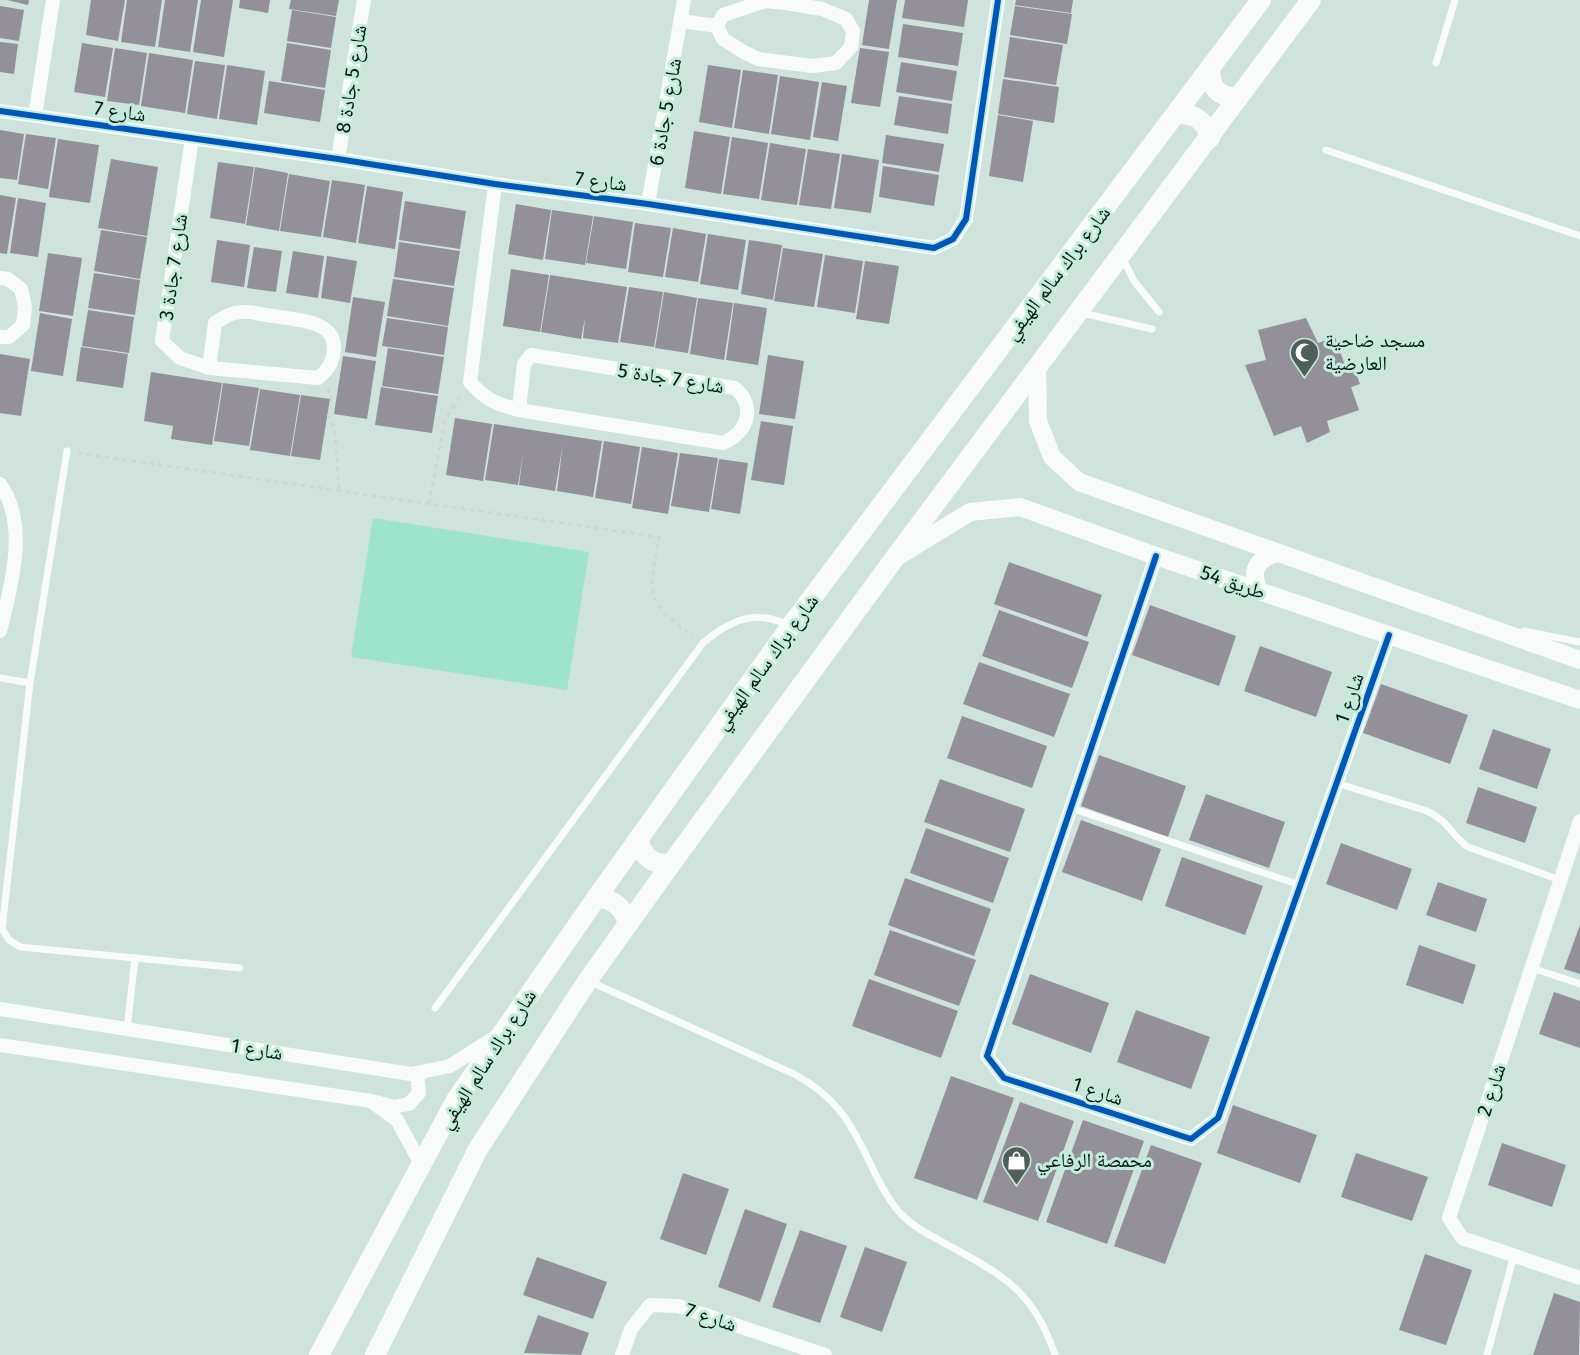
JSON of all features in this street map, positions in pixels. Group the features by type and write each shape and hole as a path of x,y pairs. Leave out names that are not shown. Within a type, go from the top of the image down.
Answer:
{"main road":[{"name":"شارع براك سالم الهيفي","path":"319,1355 456,1100 597,897 790,627 1261,0"},
{"name":"شارع براك سالم الهيفي","path":"375,1355 478,1149 588,980 894,559 1037,366 1080,313 1311,0"},
{"path":"1210,68 1210,80 1216,90 1226,97 1238,98"},
{"path":"1176,114 1188,114 1199,118 1207,127 1210,138"},
{"path":"638,839 641,851 649,860 659,864 671,864"},
{"path":"597,897 608,898 618,904 625,913 628,924"}],"street":[{"path":"35,116 53,0"},
{"name":"شارع 5 جادة 8","path":"338,159 364,0"},
{"name":"شارع 5 جادة 6","path":"648,204 684,0"},
{"name":"شارع 7","path":"0,111 338,159 495,184 648,204 934,248 953,239 966,219 998,0"},
{"path":"765,1 822,9 846,19 853,31 850,47 836,63 813,66 758,59 723,39 717,26 723,15 765,1"},
{"path":"681,21 717,26"},
{"name":"شارع 7 جادة 3","path":"192,138 162,342 180,358 209,368 318,378"},
{"path":"470,382 495,184"},
{"path":"0,278 8,279 21,289 26,307 23,324 9,337 0,337"},
{"path":"209,368 215,323 225,316 241,311 313,322 329,331 335,344 333,358 327,372 318,378"},
{"name":"شارع 7 جادة 5","path":"470,382 482,396 519,410 723,443 734,439 742,430 747,418 744,396 735,388 531,355 524,364 519,410"},
{"path":"1037,366 1038,421 1052,457 1079,482 1580,660"},
{"path":"0,484 7,494 15,526 13,578 0,631"},
{"name":"طريق 54","path":"894,559 970,512 1020,507 1156,556 1580,700"},
{"path":"1259,591 1255,582 1255,572 1259,562 1277,553"},
{"name":"شارع 1","path":"1156,556 987,1056 1004,1078 1191,1138 1218,1118 1389,634"},
{"name":"شارع 2","path":"1580,821 1449,1218 1462,1238 1580,1278"},
{"name":"شارع 1","path":"0,1009 411,1074 450,1066 504,1032"},
{"name":"شارع 1","path":"0,1045 371,1101 397,1120 421,1164"},
{"path":"371,1101 394,1107 409,1104 419,1093 417,1073"},
{"name":"شارع 7","path":"622,1355 631,1329 650,1305 678,1306 825,1355"}],"lane":[{"path":"1436,63 1455,0"},
{"path":"1326,150 1580,236"},
{"path":"1121,256 1134,281 1159,312"},
{"path":"1080,313 1152,329"},
{"path":"67,451 30,683 2,929 9,940 20,947 240,968"},
{"path":"435,1008 703,643 725,627 757,616 768,617 790,627"},
{"path":"1472,622 1580,642"},
{"path":"0,678 30,683"},
{"path":"1336,783 1427,812 1442,819 1468,847 1560,880"},
{"path":"1071,808 1300,885"},
{"path":"127,1029 135,958"},
{"path":"1532,968 1580,984"},
{"path":"588,980 794,1074 820,1090 832,1100 851,1124 881,1186 899,1212 925,1232 1008,1280 1039,1316 1055,1355"},
{"path":"1487,1355 1514,1255"}],"path":[{"path":"318,378 332,395 329,416 335,431 339,491"},
{"path":"429,504 445,420 470,382"},
{"path":"67,451 658,537 652,577 655,598 670,620 703,643"}],"green space":[{"path":"373,518 589,552 567,690 351,657"}],"building":[{"path":"7,0 29,0 28,5"},
{"path":"91,0 125,0 118,41 86,35"},
{"path":"127,0 162,0 155,47 121,42"},
{"path":"165,0 198,0 190,52 158,47"},
{"path":"201,0 233,0 224,57 193,52"},
{"path":"240,0 270,0 268,13 239,8"},
{"path":"291,0 339,0 336,16 289,9"},
{"path":"869,0 897,0 889,49 862,45"},
{"path":"905,0 968,0 964,27 902,18"},
{"path":"1016,0 1073,0 1071,13 1015,5"},
{"path":"0,6 24,10 19,41 0,38"},
{"path":"1015,6 1072,14 1067,44 1010,35"},
{"path":"292,10 336,17 331,48 287,41"},
{"path":"903,24 963,33 958,66 898,57"},
{"path":"1010,37 1063,45 1056,85 1004,77"},
{"path":"0,42 18,44 14,74 0,72"},
{"path":"82,43 113,48 105,97 74,92"},
{"path":"287,43 331,50 325,88 281,81"},
{"path":"115,48 147,53 139,105 107,101"},
{"path":"860,48 889,52 880,107 851,103"},
{"path":"149,53 193,60 185,113 141,106"},
{"path":"195,61 225,65 217,119 187,114"},
{"path":"901,62 957,71 952,101 896,92"},
{"path":"227,65 265,71 257,125 219,119"},
{"path":"708,65 741,70 732,128 699,122"},
{"path":"743,70 778,75 769,134 734,128"},
{"path":"780,76 819,82 810,140 771,134"},
{"path":"1003,79 1059,87 1054,123 998,114"},
{"path":"269,81 325,90 320,122 264,113"},
{"path":"822,82 847,86 838,141 813,137"},
{"path":"899,96 952,104 948,134 894,125"},
{"path":"998,115 1033,121 1023,182 989,176"},
{"path":"0,130 24,134 17,180 0,178"},
{"path":"694,131 730,137 721,194 685,188"},
{"path":"26,134 56,138 48,189 18,184"},
{"path":"886,135 944,144 939,172 882,163"},
{"path":"732,137 768,143 759,199 723,194"},
{"path":"58,139 99,145 90,203 49,197"},
{"path":"770,143 806,149 797,205 761,200"},
{"path":"808,149 840,154 831,209 799,205"},
{"path":"842,154 879,160 871,213 834,208"},
{"path":"111,159 158,167 147,236 98,228"},
{"path":"218,162 254,167 245,224 210,218"},
{"path":"883,166 939,175 934,206 879,197"},
{"path":"255,167 288,173 279,231 246,225"},
{"path":"289,174 330,181 321,237 280,231"},
{"path":"332,180 365,185 356,243 323,237"},
{"path":"367,186 403,192 395,249 358,243"},
{"path":"0,195 16,198 7,254 0,253"},
{"path":"18,198 46,203 38,257 10,253"},
{"path":"405,201 466,211 460,249 399,240"},
{"path":"516,204 551,210 543,260 508,254"},
{"path":"552,210 593,216 585,265 545,259"},
{"path":"594,216 633,222 626,269 586,263"},
{"path":"635,223 671,228 663,277 628,272"},
{"path":"673,228 706,234 698,282 665,277"},
{"path":"101,230 147,237 140,279 94,271"},
{"path":"708,234 746,240 738,290 700,284"},
{"path":"217,240 250,245 244,287 211,282"},
{"path":"749,240 782,245 773,300 741,294"},
{"path":"399,242 460,251 454,286 394,277"},
{"path":"254,247 282,251 276,292 247,288"},
{"path":"783,248 823,254 814,307 774,301"},
{"path":"293,251 324,256 318,298 286,293"},
{"path":"48,253 82,258 73,316 39,311"},
{"path":"825,255 863,261 855,313 817,307"},
{"path":"327,256 357,261 350,303 321,298"},
{"path":"865,261 899,266 889,324 856,319"},
{"path":"511,269 549,275 540,332 503,326"},
{"path":"94,273 140,280 135,315 88,308"},
{"path":"550,275 627,287 618,343 583,338 585,318 581,339 541,332"},
{"path":"393,279 454,288 448,326 387,316"},
{"path":"629,287 663,292 654,347 620,342"},
{"path":"664,292 697,298 688,353 655,348"},
{"path":"353,297 385,302 376,357 345,352"},
{"path":"698,298 733,303 724,360 690,354"},
{"path":"734,303 767,308 758,365 726,360"},
{"path":"88,310 134,317 129,353 82,346"},
{"path":"40,313 72,319 63,376 31,371"},
{"path":"387,318 448,327 444,355 382,346"},
{"name":"مسجد ضاحية العارضية","path":"1306,318 1318,343 1335,337 1347,371 1355,371 1360,384 1351,387 1359,410 1327,421 1330,432 1307,443 1301,426 1274,436 1245,365 1266,360 1258,330"},
{"path":"81,347 128,354 123,388 76,381"},
{"path":"388,348 444,357 438,394 382,386"},
{"path":"0,354 30,359 21,416 0,413"},
{"path":"768,355 804,361 795,419 759,414"},
{"path":"343,356 376,361 367,419 334,414"},
{"path":"151,372 222,383 212,445 171,439 173,426 144,421"},
{"path":"223,383 259,388 249,446 214,441"},
{"path":"381,387 438,396 432,433 375,425"},
{"path":"260,389 300,395 290,456 250,450"},
{"path":"301,395 330,399 320,460 291,456"},
{"path":"455,418 492,424 483,481 446,475"},
{"path":"761,421 793,426 784,485 751,480"},
{"path":"494,424 602,441 593,497 557,491 563,443 555,491 519,485 523,453 518,485 485,480"},
{"path":"604,441 640,447 631,504 595,498"},
{"path":"642,447 678,453 668,514 632,508"},
{"path":"680,453 718,458 709,512 671,506"},
{"path":"719,459 748,463 740,514 711,509"},
{"path":"1009,562 1102,595 1087,637 994,604"},
{"path":"1150,605 1236,636 1219,686 1132,655"},
{"path":"999,610 1089,642 1072,688 982,656"},
{"path":"1260,646 1332,672 1316,717 1244,691"},
{"path":"979,662 1070,694 1054,737 963,704"},
{"path":"1381,684 1468,715 1450,764 1363,733"},
{"path":"962,716 1047,746 1032,788 947,758"},
{"path":"1493,729 1551,749 1537,789 1479,769"},
{"path":"1099,755 1186,786 1168,837 1081,806"},
{"path":"940,779 1025,809 1010,852 924,822"},
{"path":"1478,787 1537,807 1525,843 1466,823"},
{"path":"1206,794 1285,822 1269,868 1189,840"},
{"path":"1081,820 1161,849 1142,901 1062,872"},
{"path":"926,828 1009,858 993,903 910,873"},
{"path":"1341,843 1412,869 1397,910 1326,884"},
{"path":"1182,857 1263,886 1245,935 1165,906"},
{"path":"905,878 991,909 974,956 888,925"},
{"path":"1438,882 1487,899 1476,932 1426,915"},
{"path":"1580,925 1580,974 1564,969"},
{"path":"890,930 976,960 959,1006 874,975"},
{"path":"1419,945 1476,965 1463,1004 1406,985"},
{"path":"1030,974 1109,1003 1091,1053 1012,1024"},
{"path":"869,979 958,1011 941,1058 852,1026"},
{"path":"1554,992 1580,1001 1580,1048 1539,1034"},
{"path":"1136,1010 1210,1037 1191,1089 1117,1062"},
{"path":"951,1076 1014,1098 977,1200 914,1178"},
{"path":"1020,1102 1074,1121 1038,1221 983,1202"},
{"path":"1233,1105 1317,1135 1300,1183 1217,1153"},
{"path":"1083,1120 1144,1141 1107,1244 1046,1222"},
{"path":"1502,1143 1566,1165 1552,1207 1488,1185"},
{"path":"1151,1145 1202,1163 1165,1264 1114,1246"},
{"path":"1356,1153 1428,1177 1412,1221 1341,1197"},
{"path":"683,1173 729,1189 706,1255 660,1239"},
{"path":"745,1209 787,1224 760,1302 718,1287"},
{"path":"800,1230 847,1246 820,1323 772,1307"},
{"path":"865,1247 907,1262 882,1332 840,1317"},
{"path":"1425,1254 1472,1270 1446,1345 1399,1330"},
{"path":"537,1257 607,1282 593,1319 523,1295"},
{"path":"1554,1293 1580,1302 1579,1355 1533,1355"},
{"path":"538,1315 589,1333 581,1355 524,1353"}],"cycle path":[{"path":"0,111 338,159 495,184 648,204 934,248 953,239 966,219 998,0"},
{"path":"1156,556 987,1056 1004,1078 1191,1139 1218,1118 1389,635"}],"place":[{"name":"مسجد ضاحية العارضية","path":"1304,378"},
{"name":"محمصة الرفاعي","path":"1016,1186"}]}
